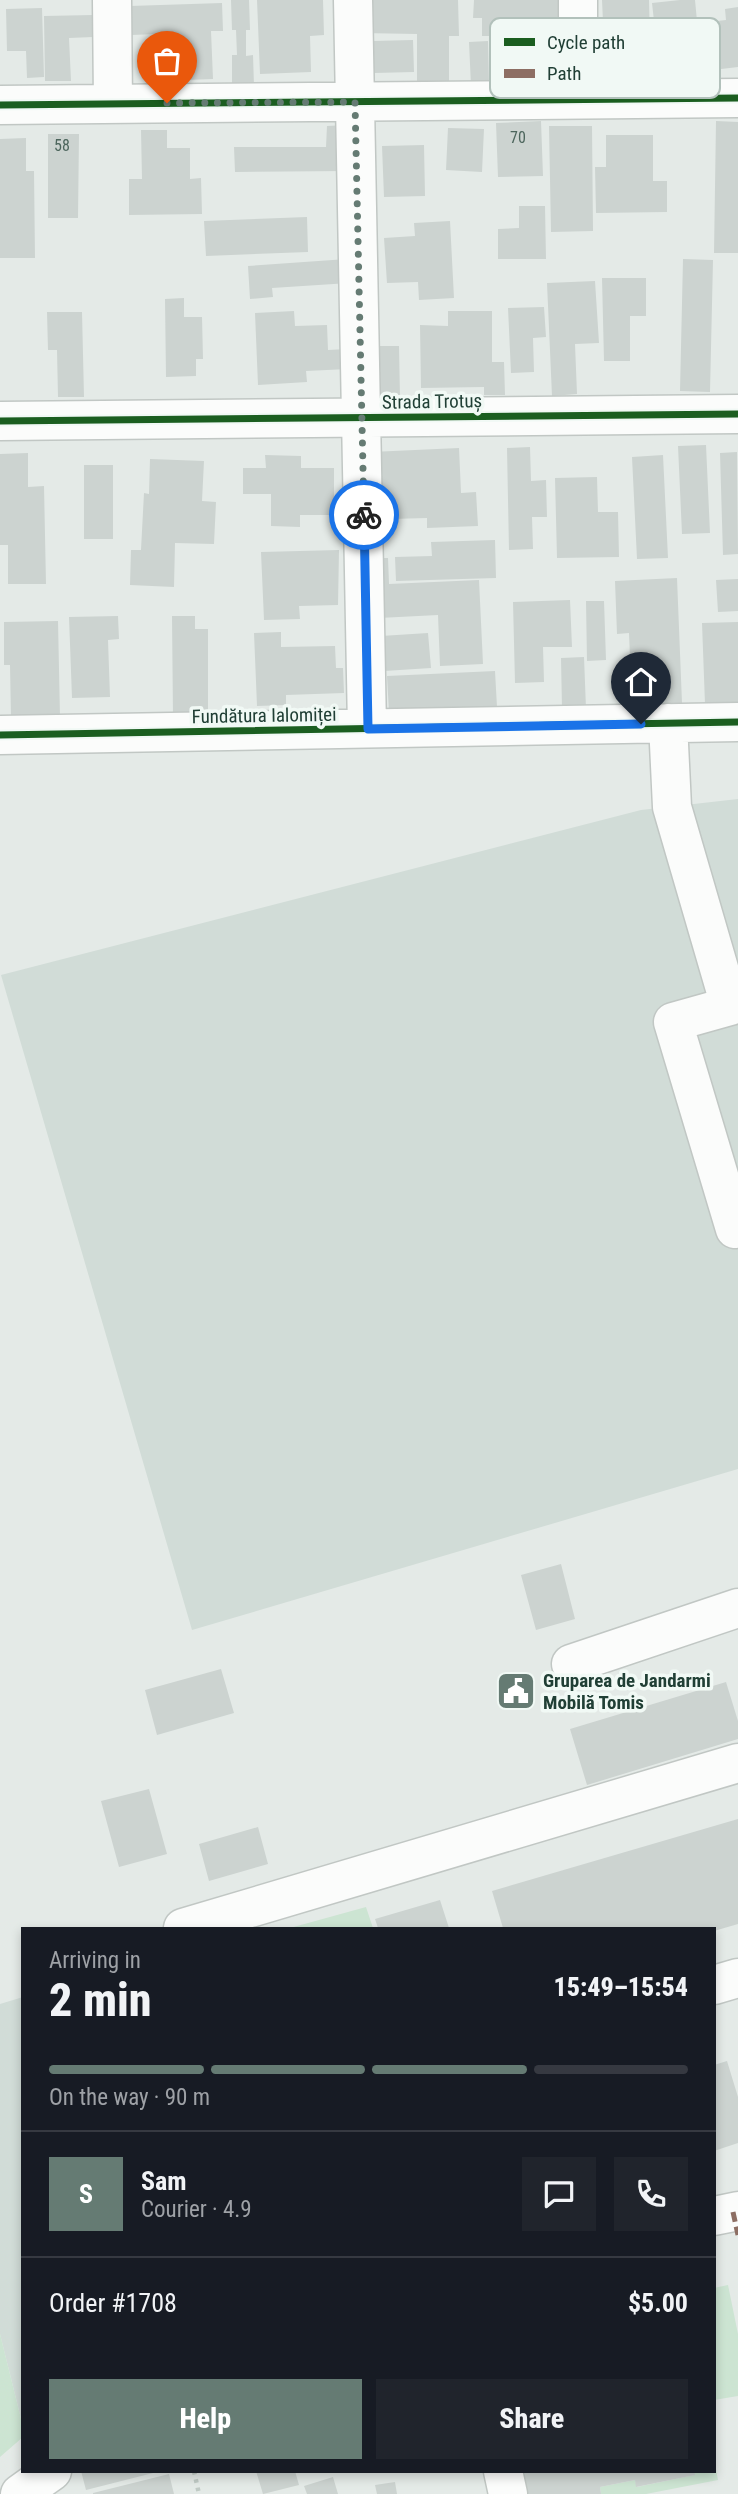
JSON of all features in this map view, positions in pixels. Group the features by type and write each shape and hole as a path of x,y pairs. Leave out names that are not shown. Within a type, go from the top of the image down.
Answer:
{"street":[{"path":"112,0 113,104"},
{"path":"353,0 368,729"},
{"path":"578,0 578,18"},
{"path":"0,105 738,98"},
{"name":"Strada Trotuș","path":"0,421 738,414"},
{"name":"Fundătura Ialomiței","path":"0,735 738,722"},
{"path":"668,723 672,807 730,1006 673,1022 735,1229"},
{"path":"571,1664 738,1608"},
{"path":"186,1927 738,1763"},
{"path":"716,1984 738,1978"},
{"path":"20,2494 49,2473"},
{"path":"503,2473 508,2494"}],"path":[{"path":"194,2473 199,2494"}],"shaded area":[{"path":"738,799 738,1469 192,1630 1,975 641,810"},
{"path":"21,1998 21,2419 0,2334 0,2004"}],"green space":[{"path":"366,1907 373,1927 294,1927"},
{"path":"728,2285 738,2334 738,2396 716,2400 716,2288"},
{"path":"0,2334 21,2419 21,2439 0,2457"},
{"path":"716,2469 718,2480 646,2494 601,2494 600,2487 635,2480 637,2487 716,2473"}],"building":[{"path":"231,0 249,0 250,30 246,30 246,56 253,55 254,86 232,86 232,55 237,55 236,30 232,30"},
{"path":"257,0 323,0 324,35 310,36 311,72 260,74"},
{"path":"362,0 458,0 459,36 449,36 449,87 417,87 417,34 361,33"},
{"path":"474,0 563,0 563,18 490,18 490,36 482,36 482,18 473,18"},
{"path":"602,0 649,0 649,18 603,18"},
{"path":"695,0 697,18 654,18 652,3"},
{"path":"222,3 223,31 211,31 213,79 160,81 158,34 131,35 130,6"},
{"path":"738,7 738,67 720,69 720,21 726,20 725,9"},
{"path":"42,8 44,77 27,78 26,51 7,51 6,9"},
{"path":"93,15 93,37 69,38 71,81 45,81 44,16"},
{"path":"413,40 414,72 374,73 373,41"},
{"path":"488,41 489,85 471,86 469,42"},
{"path":"541,121 543,176 498,177 496,123"},
{"path":"716,121 738,122 738,253 714,253"},
{"path":"347,125 347,171 235,172 234,147 326,147 327,126"},
{"path":"549,126 592,126 593,231 551,232"},
{"path":"448,128 484,129 482,172 446,170"},
{"path":"141,130 167,130 167,148 190,148 190,179 201,178 202,214 129,215 129,179 142,179"},
{"path":"48,134 79,134 78,218 48,218"},
{"path":"606,135 653,135 653,181 667,181 667,212 596,213 595,167 606,167"},
{"path":"26,138 26,171 34,171 35,258 0,258 0,139"},
{"path":"424,145 425,196 384,197 382,146"},
{"path":"519,206 545,206 546,259 498,259 498,229 519,228"},
{"path":"307,217 308,252 206,256 204,221"},
{"path":"450,221 454,298 419,300 418,282 387,283 384,238 415,236 414,223"},
{"path":"347,259 349,283 272,288 273,297 250,299 248,266"},
{"path":"683,259 713,260 710,392 680,391"},
{"path":"602,278 646,278 646,316 630,316 630,361 604,361"},
{"path":"595,281 599,343 575,344 577,394 552,396 547,283"},
{"path":"184,298 184,317 202,317 203,359 196,359 196,376 166,377 165,299"},
{"path":"544,307 546,337 533,338 534,372 511,373 508,308"},
{"path":"294,311 295,326 327,325 328,350 347,349 348,369 306,371 307,382 258,385 255,313"},
{"path":"448,311 492,311 492,362 504,362 505,395 484,395 484,387 421,388 420,325 448,326"},
{"path":"47,312 82,312 84,397 58,397 57,350 48,350"},
{"path":"373,346 399,346 400,398 375,398"},
{"path":"706,445 710,533 682,534 678,446"},
{"path":"530,447 531,481 546,480 547,517 532,517 533,549 509,550 507,448"},
{"path":"459,448 461,493 476,492 478,526 427,528 427,518 391,519 389,496 374,497 371,452"},
{"path":"737,452 738,554 723,555 720,453"},
{"path":"28,453 28,487 44,486 46,584 8,584 8,545 0,545 0,454"},
{"path":"265,455 301,456 301,468 334,468 334,515 300,515 300,527 271,526 271,494 243,494 243,468 266,468"},
{"path":"663,455 668,558 637,559 632,457"},
{"path":"150,459 204,461 202,501 216,502 214,544 175,543 174,587 130,585 131,550 141,550 144,493 149,494"},
{"path":"84,465 113,465 113,539 84,539"},
{"path":"597,477 598,512 618,512 619,557 557,558 555,478"},
{"path":"495,540 496,578 396,581 395,557 432,556 431,542"},
{"path":"339,550 338,605 299,606 300,619 264,620 261,552"},
{"path":"376,558 388,558 389,584 479,580 483,664 440,666 438,615 379,618"},
{"path":"677,578 682,703 632,705 629,633 617,634 615,581"},
{"path":"738,579 738,611 718,612 716,580"},
{"path":"570,600 572,647 543,647 544,682 515,683 513,602"},
{"path":"586,601 604,601 606,660 587,661"},
{"path":"118,616 119,639 108,640 110,697 72,698 69,617"},
{"path":"172,616 195,616 195,629 208,629 208,716 173,717"},
{"path":"58,621 60,717 11,718 10,665 4,665 4,622"},
{"path":"738,622 738,703 705,704 702,623"},
{"path":"281,632 281,647 335,646 336,668 343,668 344,693 286,695 286,705 257,706 254,633"},
{"path":"428,633 431,668 384,671 381,636"},
{"path":"584,657 586,709 562,709 561,658"},
{"path":"495,671 497,707 389,712 387,676"},
{"path":"561,1564 575,1619 536,1630 521,1575"},
{"path":"221,1669 234,1713 157,1735 145,1690"},
{"path":"726,1682 738,1721 738,1739 587,1785 570,1729"},
{"path":"149,1789 167,1854 119,1867 101,1801"},
{"path":"738,1819 738,1924 716,1930 716,1927 503,1927 492,1891"},
{"path":"258,1827 268,1864 209,1881 199,1844"},
{"path":"440,1900 449,1927 378,1927 375,1919"},
{"path":"727,2061 738,2097 738,2143 716,2150 716,2064"},
{"path":"82,2473 153,2473 86,2490"},
{"path":"257,2473 296,2473 299,2485 263,2494"},
{"path":"513,2473 695,2475 636,2487 635,2480 600,2487 601,2494 518,2494"},
{"path":"169,2474 174,2494 93,2494 93,2493"},
{"path":"333,2477 338,2494 307,2494 304,2486"},
{"path":"395,2482 397,2494 377,2494 375,2485"}],"marked path":[{"path":"733,2212 738,2235"}],"cycle path":[{"path":"0,105 738,98"},
{"path":"0,421 738,414"},
{"path":"0,735 738,722"}],"way so far":[{"path":"167,103 355,102 364,515"}],"place":[{"name":"Gruparea de Jandarmi Mobilă Tomis","path":"516,1691"}],"route":[{"path":"364,515 368,729 641,724"}]}
